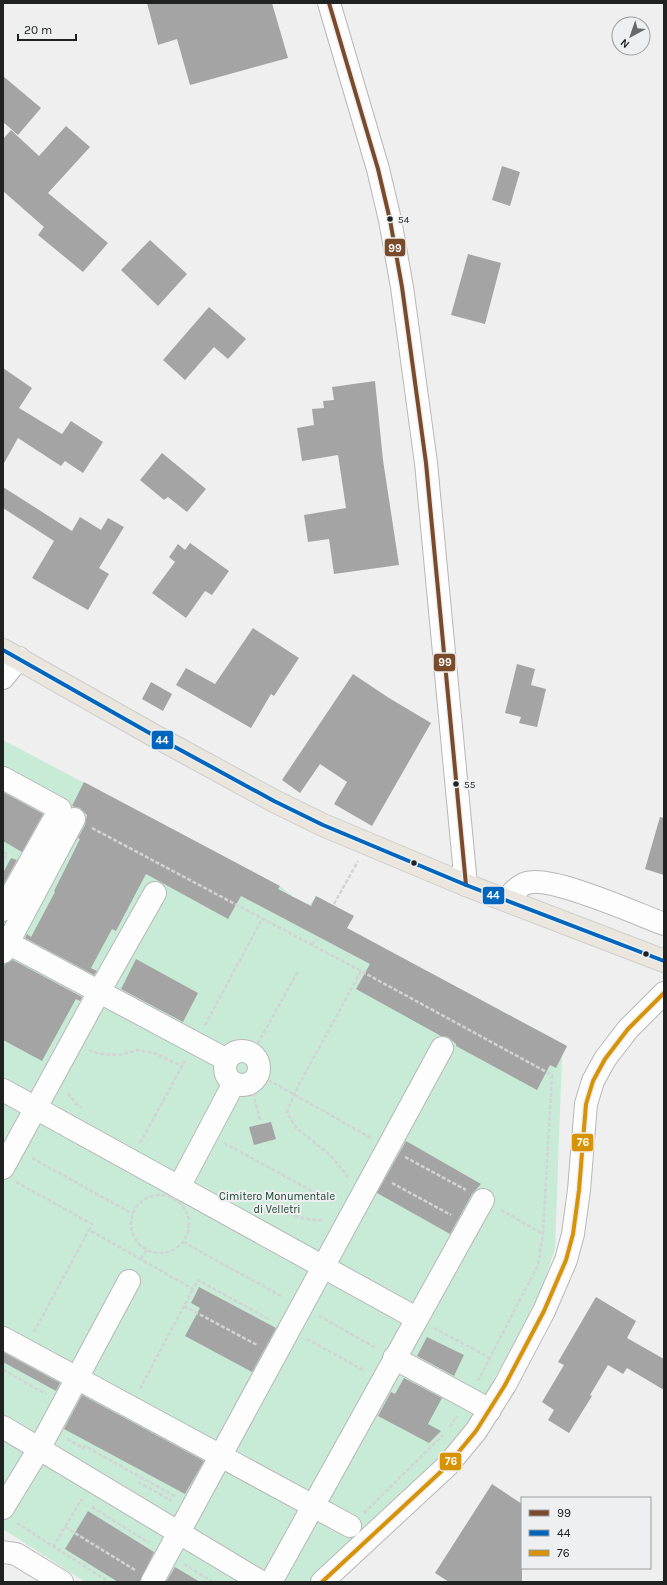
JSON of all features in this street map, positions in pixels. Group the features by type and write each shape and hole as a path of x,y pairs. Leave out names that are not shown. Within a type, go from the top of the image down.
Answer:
{"main road":[{"path":"11,654 153,735 267,797 323,825 466,885 664,960"}],"street":[{"path":"329,3 380,174 402,287 426,463 466,885"},
{"path":"3,678 11,654"},
{"path":"3,778 60,809 3,910"},
{"path":"74,819 5,948 99,992 227,1060"},
{"path":"506,900 516,890 527,883 552,883 664,924"},
{"path":"6,1174 14,1148 155,893"},
{"path":"322,1582 447,1466 466,1444 490,1410 533,1332 564,1268 573,1234 582,1164 585,1110 593,1080 605,1059 628,1030 664,993"},
{"path":"152,1581 323,1266 347,1210 374,1173 442,1048"},
{"path":"236,1052 247,1052 252,1054 259,1063 256,1078 242,1083 230,1080 225,1070 227,1060 236,1052"},
{"path":"179,1187 207,1133 242,1083"},
{"path":"3,1090 416,1318"},
{"path":"271,1582 416,1318 483,1200"},
{"path":"9,1515 39,1449 133,1273"},
{"path":"3,1338 350,1526"},
{"path":"394,1358 490,1410"},
{"path":"3,1427 261,1582"},
{"path":"3,1552 16,1554 62,1582"}],"path":[{"path":"334,904 366,844"},
{"path":"3,852 8,854 3,862"},
{"path":"312,945 316,939"},
{"path":"348,1180 347,1175 330,1154 296,1128 287,1112 294,1094 361,970"},
{"path":"252,1054 298,971"},
{"path":"72,1043 100,1054 120,1055 137,1050 154,1053 182,1066"},
{"path":"242,1083 260,1120"},
{"path":"207,1133 347,1210"},
{"path":"14,1148 133,1214"},
{"path":"374,1173 469,1224"},
{"path":"6,1174 92,1224 24,1349"},
{"path":"163,1195 173,1198 180,1203 189,1217 188,1234 177,1247 162,1253 147,1249 135,1238 132,1226 133,1214 138,1205 145,1199 163,1195"},
{"path":"238,1220 252,1210 269,1207 313,1221 325,1220 347,1210"},
{"path":"89,1230 193,1289"},
{"path":"133,1273 147,1249"},
{"path":"130,1407 198,1280 382,1380"},
{"path":"184,1306 275,1355"},
{"path":"416,1318 490,1358"},
{"path":"3,1370 64,1403"},
{"path":"83,1448 85,1446 193,1506"},
{"path":"53,1546 81,1500 213,1582"},
{"path":"9,1515 53,1546 109,1582"},
{"path":"65,1527 152,1581"}],"green space":[{"name":"Cimitero Monumentale di Velletri","path":"3,740 280,886 293,897 310,905 316,896 354,916 347,928 567,1046 562,1056 555,1249 540,1293 464,1433 445,1454 311,1582 85,1582 3,1529"}],"building":[{"path":"147,3 272,3 288,58 190,85 177,39 158,45"},
{"path":"3,76 41,108 18,135 3,122"},
{"path":"66,126 90,147 48,193 108,243 83,272 38,235 44,227 3,191 3,139 11,130 39,156"},
{"path":"502,166 520,172 510,206 492,200"},
{"path":"150,240 187,274 158,306 121,270"},
{"path":"468,254 501,263 485,324 451,315"},
{"path":"209,307 246,339 228,359 214,347 185,380 163,360"},
{"path":"3,368 32,388 19,408 62,434 71,421 103,442 83,473 65,461 61,466 18,438 3,465"},
{"path":"375,381 383,460 399,565 334,574 329,539 308,542 304,515 346,508 338,455 302,461 297,428 314,425 312,409 324,408 323,401 334,400 332,387"},
{"path":"162,453 206,489 187,512 168,497 164,500 140,480"},
{"path":"3,487 72,531 80,517 101,530 108,518 124,527 99,568 109,574 88,610 32,578 54,541 3,508"},
{"path":"190,543 229,571 212,595 205,591 186,618 152,593 175,562 169,557 178,544 185,550"},
{"path":"253,628 299,658 274,696 271,694 251,728 176,685 186,668 215,684"},
{"path":"517,664 535,669 531,685 546,689 537,727 519,723 521,717 505,713"},
{"path":"353,674 431,723 372,826 334,804 347,782 320,764 300,793 282,780"},
{"path":"151,682 172,694 163,711 142,699"},
{"path":"84,782 280,886 278,889 311,906 316,896 354,916 347,928 567,1046 556,1068 550,1065 537,1090 456,1046 456,1044 448,1037 441,1036 356,989 370,964 241,896 228,919 146,874 116,931 112,929 91,968 97,971 94,975 25,938 27,934 31,937 55,892 54,891 80,839 78,838 85,825 87,815 80,808 72,806"},
{"path":"3,792 43,814 22,852 3,841"},
{"path":"660,817 664,818 664,875 645,869"},
{"path":"11,858 17,860 3,885 3,873"},
{"path":"136,959 198,993 183,1022 121,989"},
{"path":"13,960 82,997 80,1001 76,999 42,1061 3,1040 3,968 5,964"},
{"path":"271,1122 276,1139 254,1145 249,1127"},
{"path":"406,1141 481,1184 472,1194 450,1234 377,1193"},
{"path":"199,1287 276,1328 252,1372 185,1336 200,1308 191,1303"},
{"path":"596,1297 636,1321 627,1338 664,1359 664,1390 627,1368 623,1374 608,1365 590,1395 592,1396 569,1433 548,1420 554,1410 542,1402 564,1365 558,1362"},
{"path":"427,1337 464,1355 454,1376 417,1356"},
{"path":"3,1352 60,1383 56,1391 3,1362"},
{"path":"404,1378 442,1398 428,1424 441,1431 429,1443 378,1416 391,1392 395,1394"},
{"path":"82,1395 204,1461 185,1494 64,1429"},
{"path":"492,1484 521,1503 522,1582 449,1582 435,1573"},
{"path":"88,1511 154,1552 140,1582 118,1582 65,1549"},
{"path":"175,1567 200,1582 166,1582"}],"transit line":[{"name":"99","path":"329,3 378,169 390,220 402,287 426,463 466,885"},
{"name":"44","path":"3,650 153,735 274,801 323,825 466,885 664,961"},
{"name":"76","path":"322,1582 447,1466 476,1431 505,1385 544,1311 566,1260 573,1234 579,1190 586,1104 593,1081 605,1059 628,1029 664,993"}],"place":[{"name":"54","path":"390,219"},
{"name":"55","path":"456,784"}]}
